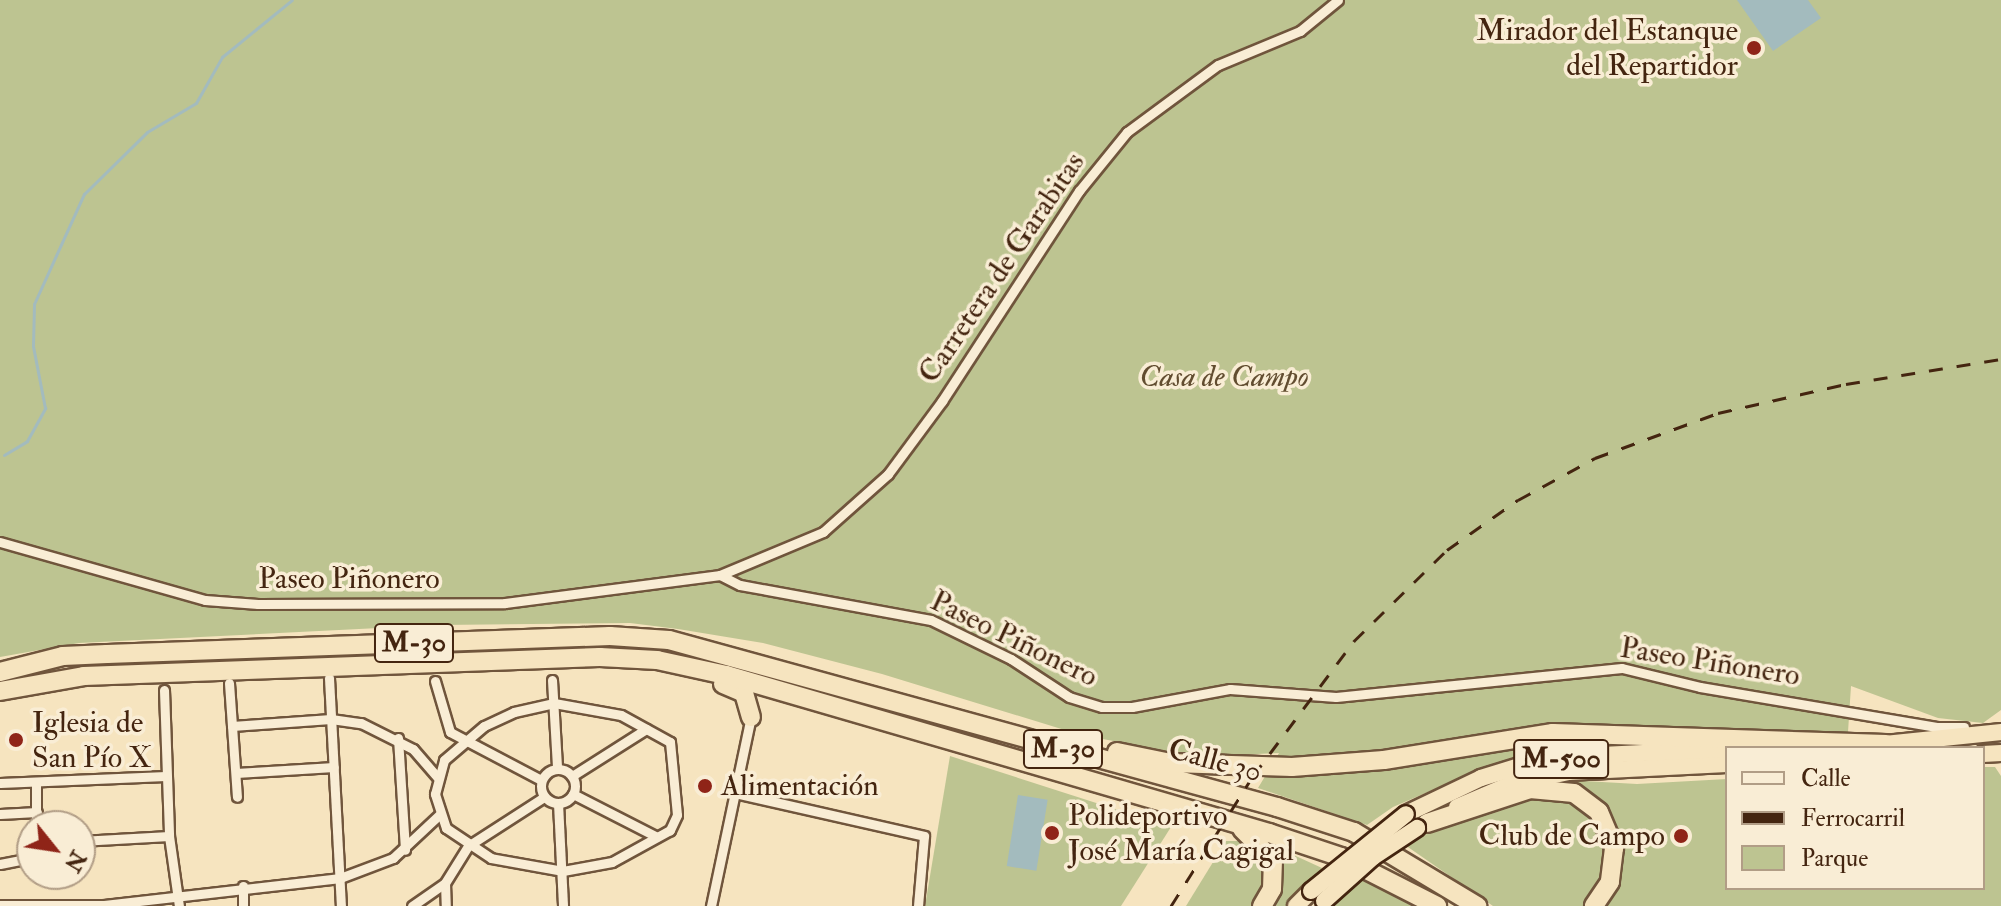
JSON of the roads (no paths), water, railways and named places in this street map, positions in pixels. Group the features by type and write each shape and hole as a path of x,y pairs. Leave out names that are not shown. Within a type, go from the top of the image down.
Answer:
{"highway":[{"name":"M-30","path":"0,672 63,656 610,636 684,644 922,709"},
{"name":"M-30","path":"0,691 46,681 600,657 657,660 792,695 1237,824"},
{"path":"657,660 741,689 751,717"},
{"path":"0,702 46,681"},
{"path":"751,717 757,705 772,697 792,695"},
{"path":"922,709 1134,756 1210,766 1384,760 1553,733 1886,744"},
{"name":"Calle 30","path":"922,709 1354,832 1477,906"},
{"path":"1826,746 1886,744 2001,732"},
{"name":"M-500","path":"1318,899 1406,814 1481,778 1523,765 1580,756 1725,749"},
{"name":"M-500","path":"1296,906 1318,899 1373,857 1422,826 1487,792 1568,772 1725,764"},
{"path":"1422,826 1530,789 1574,793 1599,812 1614,848 1610,882 1594,906"},
{"path":"1237,824 1273,860 1275,878 1262,906"},
{"name":"Calle 30","path":"1237,824 1341,857 1437,906"},
{"path":"1354,832 1420,862 1495,906"}],"street":[{"name":"Carretera de Garabitas","path":"720,575 823,532 878,484 942,401 1079,191 1127,132 1218,65 1300,31 1338,0"},
{"name":"Paseo Piñonero","path":"0,542 205,600 258,604 505,603 720,575 740,585 931,620 1011,659 1069,697 1102,707 1132,707 1230,689 1336,697 1622,668 1700,687 1937,727 1964,727"},
{"path":"329,678 341,906"},
{"path":"552,680 557,768"},
{"path":"435,681 443,721 463,740 541,780"},
{"path":"229,683 237,797"},
{"path":"164,690 169,836 179,901"},
{"path":"554,703 595,707 646,729 670,742 674,751 677,821 657,837 612,862 563,871 515,866 468,846 439,815 437,777 463,740 514,712 554,703"},
{"path":"711,906 751,717"},
{"path":"232,726 331,719 361,723 398,738 437,777"},
{"path":"572,776 646,729"},
{"path":"398,738 405,850"},
{"path":"236,773 334,767"},
{"path":"557,768 572,776"},
{"path":"541,780 557,768"},
{"path":"0,783 166,776"},
{"path":"572,776 573,794"},
{"path":"541,780 544,797"},
{"path":"36,782 37,810"},
{"path":"735,793 924,836 918,906"},
{"path":"573,794 657,837"},
{"path":"558,803 573,794"},
{"path":"544,797 558,803"},
{"path":"412,906 445,883 468,846 544,797"},
{"path":"558,803 563,906"},
{"path":"0,905 179,901 243,886 340,878 405,850 439,815"},
{"path":"96,840 169,836"},
{"path":"445,883 446,906"},
{"path":"243,886 243,906"}],"water":[{"path":"1737,0 1808,0 1821,18 1773,51"},
{"path":"1018,795 1048,800 1036,871 1007,866"}],"waterway":[{"path":"4,455 27,441 45,408 33,346 34,304 84,194 147,132 196,103 222,57 292,0"}],"railway":[{"path":"1171,906 1253,776 1354,641 1447,550 1518,500 1595,458 1718,413 1846,384 2001,359"}],"place":[{"name":"Mirador del Estanque del Repartidor","path":"1754,48"},
{"name":"Iglesia de San Pío X","path":"16,740"},
{"name":"Alimentación","path":"705,786"},
{"name":"Polideportivo José María Cagigal","path":"1052,833"},
{"name":"Club de Campo","path":"1681,836"}],"park label":[{"name":"Casa de Campo","path":"1224,377"}]}
